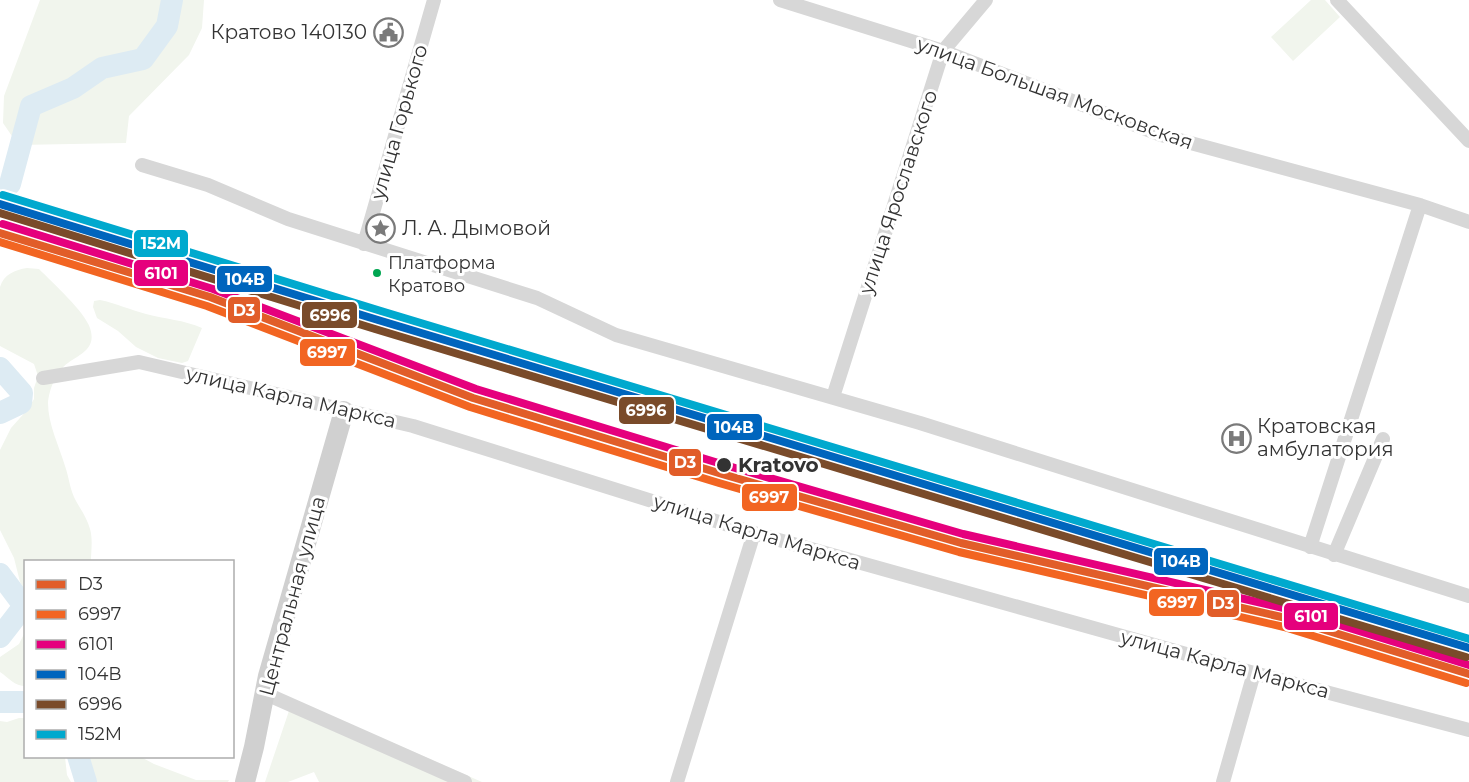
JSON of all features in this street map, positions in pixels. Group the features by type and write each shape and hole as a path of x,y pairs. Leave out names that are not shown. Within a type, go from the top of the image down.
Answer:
{"street":[{"name":"улица Горького","path":"364,244 434,0"},
{"name":"улица Большая Московская","path":"780,0 943,51 1161,135 1420,205 1469,222"},
{"name":"улица Ярославского","path":"833,397 943,51 986,0"},
{"path":"1337,0 1469,141"},
{"path":"142,165 208,185 288,219 537,298 616,335 833,397 1469,596"},
{"path":"1310,547 1420,205"},
{"name":"улица Карла Маркса","path":"43,378 140,362 413,426 754,533 1254,673 1469,730"},
{"name":"Центральная улица","path":"245,782 264,693 344,411"},
{"path":"1334,555 1383,439"},
{"path":"677,782 754,533"},
{"path":"1223,782 1254,673"},
{"path":"264,693 465,782"}],"shaded area":[{"path":"40,0 204,0 202,28 189,55 129,116 126,143 18,145 3,123 4,96"},
{"path":"1311,0 1325,0 1340,17 1293,61 1271,37"},
{"path":"39,269 75,306 87,321 92,335 86,350 60,371 50,392 48,403 54,435 72,493 89,525 92,545 91,560 24,560 24,588 14,558 0,530 0,450 11,428 34,399 34,388 38,376 34,364 0,346 0,287 10,273 18,270"},
{"path":"100,300 202,328 188,361 182,363 158,358 136,347 118,331 97,318 93,307 94,301"},
{"path":"24,634 24,686 15,683 0,672 0,657 19,644"},
{"path":"293,699 482,782 319,782 314,772 288,782 265,782"},
{"path":"24,718 24,758 65,758 67,775 71,782 0,782 0,721 7,722"},
{"path":"88,758 143,758 196,780 229,780 228,782 95,782 86,761"}],"waterway":[{"path":"10,184 31,106 73,88 102,68 143,59 167,26 172,0"},
{"path":"0,368 22,393 21,403 0,413"},
{"path":"0,574 24,606 0,637"},
{"path":"0,702 24,702"},
{"path":"79,758 86,782"}],"transit line":[{"name":"152М","path":"3,195 1469,639"},
{"name":"104В","path":"0,204 1469,648"},
{"name":"6996","path":"0,213 375,329 1466,657"},
{"name":"6101","path":"3,224 213,289 476,389 725,465 963,534 1288,609 1469,665"},
{"name":"D3","path":"0,233 210,297 473,398 722,474 961,543 1286,618 1469,674"},
{"name":"6997","path":"0,242 207,306 470,407 719,483 959,552 1284,627 1466,683"}],"place":[{"name":"Кратово 140130","path":"388,32"},
{"name":"Л. А. Дымовой","path":"381,228"},
{"name":"Платформа Кратово","path":"377,273"},
{"name":"Кратовская амбулатория","path":"1236,438"},
{"name":"Kratovo","path":"724,465"}]}
